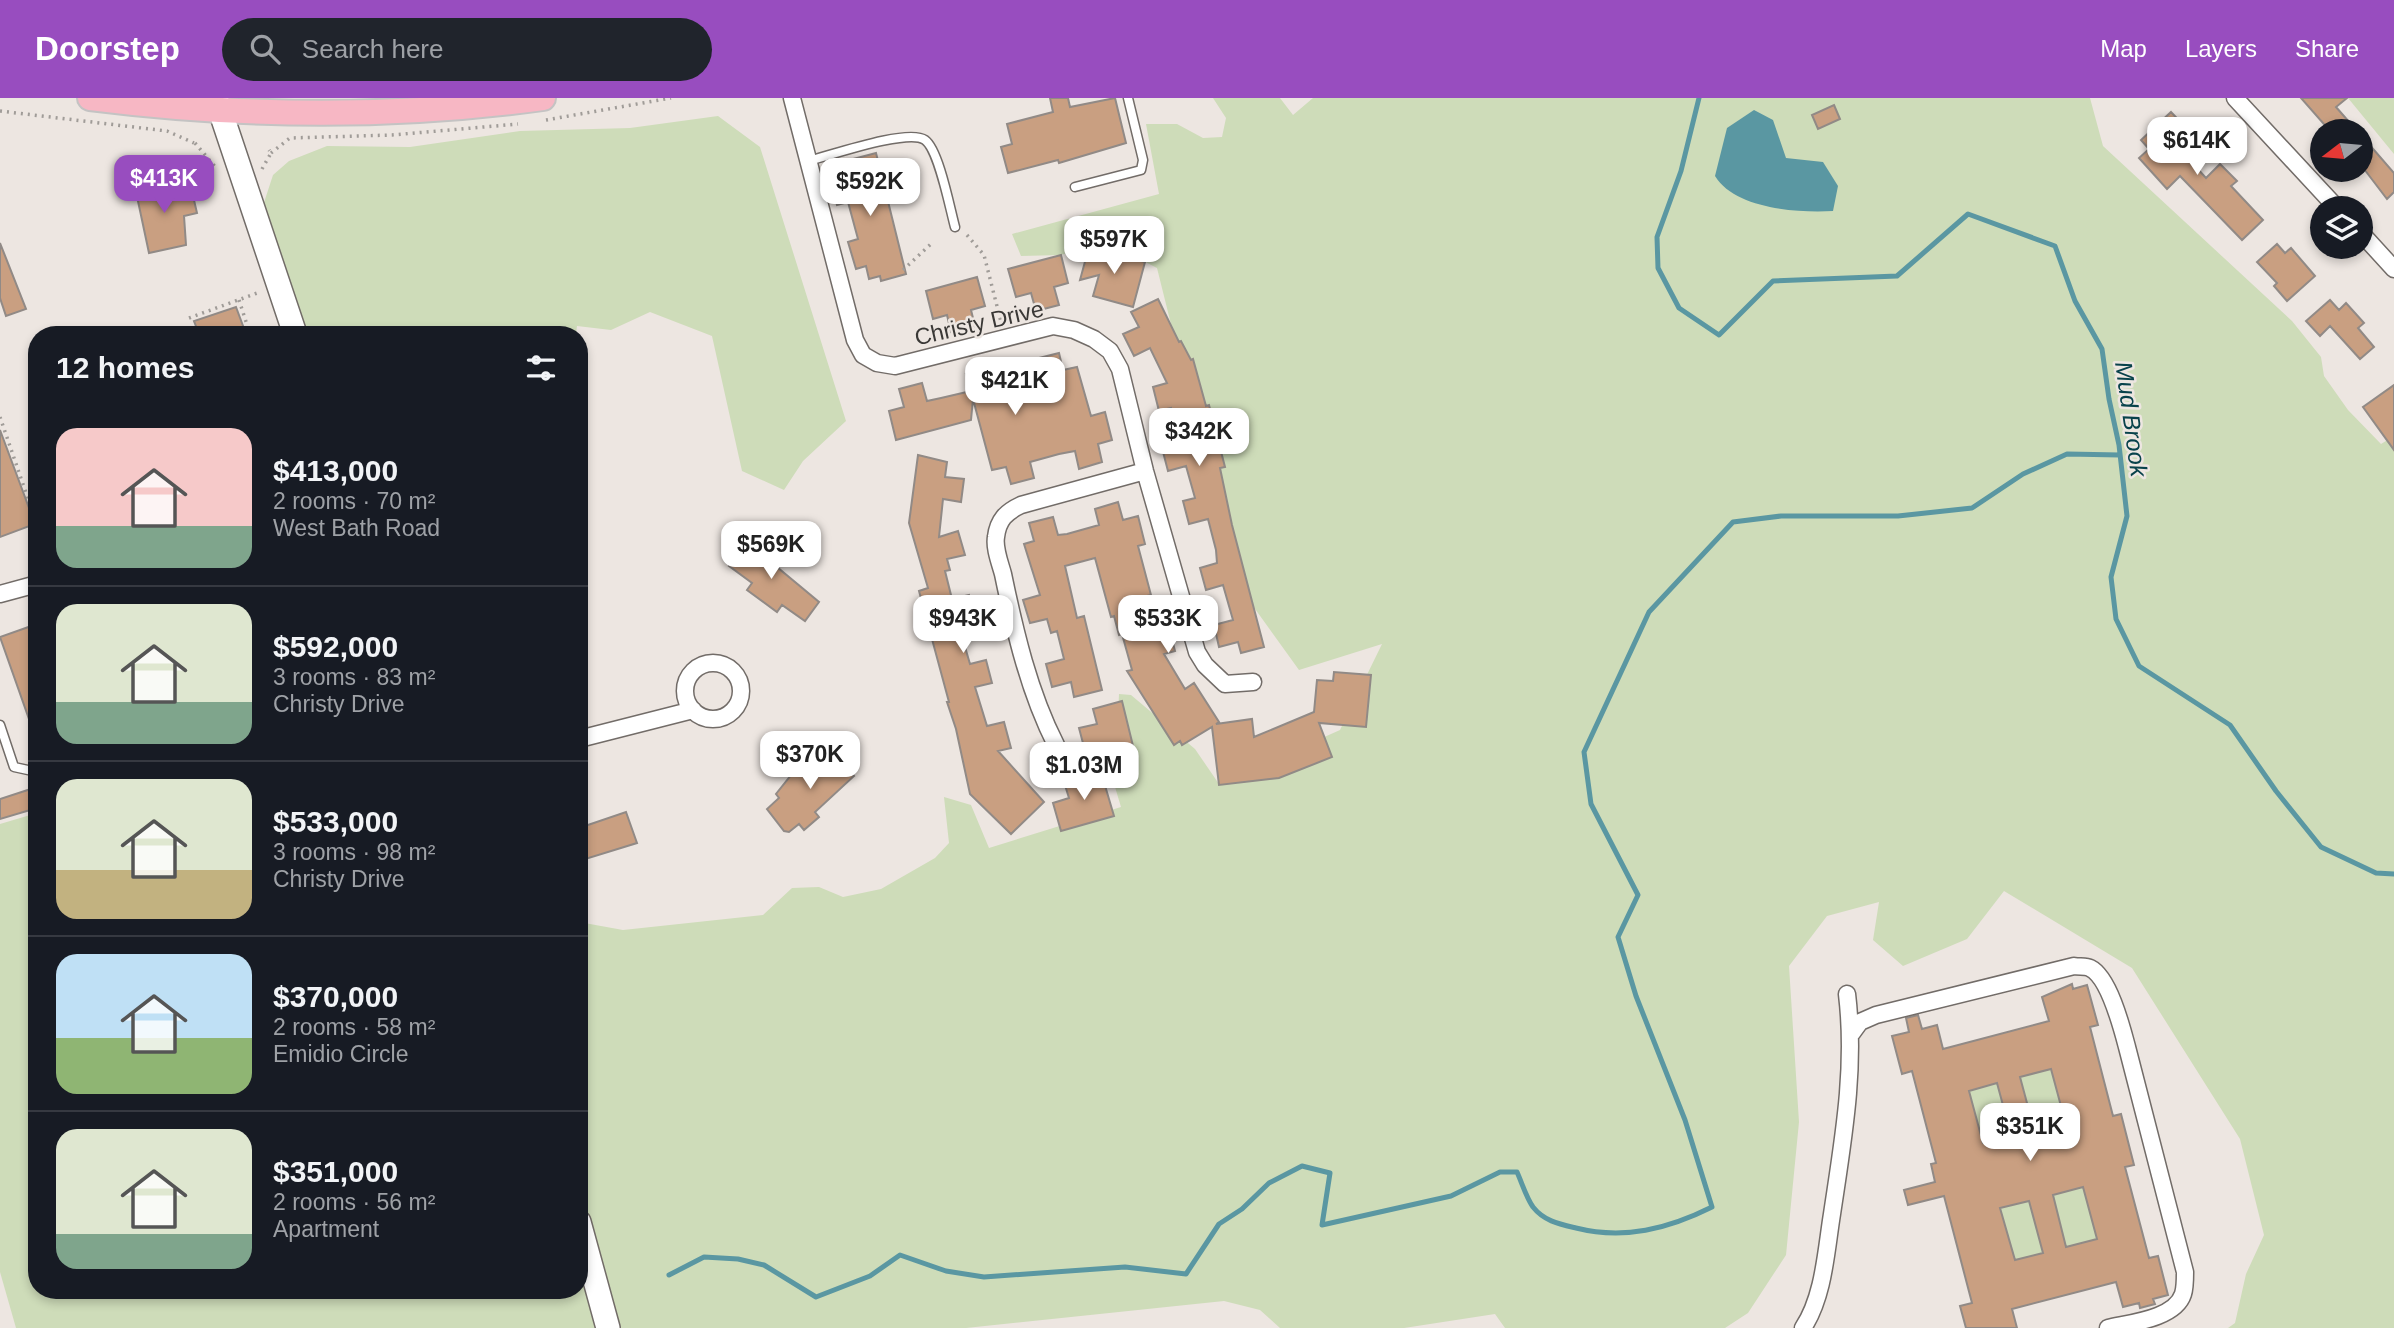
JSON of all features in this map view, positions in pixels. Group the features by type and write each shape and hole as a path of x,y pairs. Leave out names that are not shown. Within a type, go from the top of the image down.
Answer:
{"main road":[{"path":"90,98 218,105 337,116 543,98"}],"street":[{"name":"Christy Drive","path":"792,98 843,304 863,355 877,363 895,366 1053,326 1074,330 1094,339 1110,351 1120,369 1145,471 1197,652 1205,665 1225,684 1253,682"},
{"path":"2235,98 2326,196"},
{"path":"218,105 292,326"},
{"path":"2373,246 2394,269"},
{"path":"1056,745 1038,709 1009,603 995,539 999,523 1006,512 1021,505 1145,471"},
{"path":"0,594 28,586"},
{"path":"588,737 693,710"},
{"path":"1852,1033 1860,1022 1876,1016 2074,966 2090,968 2100,978 2116,1011 2127,1047 2185,1272 2183,1295 2176,1306 2154,1316 2108,1328"},
{"path":"1802,1328 1821,1285 1851,1083 1852,1033 1847,994"},
{"path":"588,1255 608,1328"}],"lane":[{"path":"1075,187 1141,170 1143,160 1128,98"},
{"path":"808,161 896,138 913,136 925,140 933,152 955,227"},
{"path":"0,724 13,767 28,770"}],"path":[{"path":"0,111 167,131 194,142 218,172"},
{"path":"260,169 271,153 269,150"},
{"path":"967,235 984,255 1002,327"},
{"path":"903,270 932,243"},
{"path":"189,317 260,292"},
{"path":"239,300 247,326"},
{"path":"0,417 28,499"}],"green space":[{"path":"1213,98 1280,98 1293,115 1313,98 2090,98 2103,146 2292,321 2321,357 2324,376 2348,410 2381,444 2394,436 2394,1328 2228,1328 2235,1323 2246,1274 2264,1235 2240,1139 2132,968 2004,891 1967,939 1903,966 1873,940 1879,902 1827,916 1789,966 1799,1122 1786,1255 1748,1313 1725,1328 1505,1328 1495,1314 1404,1328 1280,1328 1260,1310 1224,1301 966,1328 16,1328 0,1272 0,824 28,816 28,1299 588,1299 588,924 623,930 763,915 792,888 819,887 843,897 881,889 935,858 949,843 944,797 971,805 989,848 1121,807 1115,787 1119,694 1131,695 1195,749 1219,784 1340,730 1382,644 1299,670 1235,581 1157,268 1105,241 1061,255 1021,256 1012,234 1159,194 1146,124 1177,124 1203,138 1222,137 1226,118"},
{"path":"2348,98 2394,98 2394,154 2373,128 2373,119 2365,119"},
{"path":"718,116 760,147 846,421 803,461 784,490 742,471 712,336 650,312 611,330 588,326 292,326 257,224 273,175 289,161 327,146 410,147 520,131 630,128"},
{"path":"2051,1069 2065,1121 2025,1132 2030,1114 2017,1078"},
{"path":"2006,1081 2016,1134 1980,1144 1975,1111 1964,1092"},
{"path":"2083,1187 2097,1239 2062,1248 2043,1198"},
{"path":"2033,1199 2052,1250 2010,1262 2010,1240 1997,1209"}],"water":[{"path":"1754,110 1773,120 1786,158 1823,162 1838,186 1833,211 1768,207 1737,196 1715,176 1727,128"}],"building":[{"path":"1050,98 1068,98 1070,107 1115,98 1126,143 1059,163 1058,160 1008,173 1001,147 1012,144 1007,124 1053,112"},
{"path":"2301,98 2347,98 2336,107 2346,119 2319,119"},
{"path":"1834,105 1840,119 1818,129 1812,115"},
{"path":"2171,112 2188,130 2174,143 2206,178 2220,164 2237,181 2231,186 2263,220 2242,240 2180,176 2167,189 2139,158 2149,149 2141,140"},
{"path":"2373,149 2394,173 2394,192 2387,199 2373,181"},
{"path":"876,153 906,274 881,281 880,276 869,279 866,266 856,269 848,242 858,239 848,202 837,205 831,181 842,178 838,163"},
{"path":"176,179 180,198 193,196 197,213 184,216 186,245 149,253 135,187"},
{"path":"0,243 26,309 6,316 0,298"},
{"path":"2277,244 2285,253 2291,248 2315,276 2287,301 2274,286 2277,283 2257,262"},
{"path":"1089,247 1145,262 1133,307 1093,296 1099,275 1080,280"},
{"path":"1061,255 1068,283 1054,287 1059,305 1036,311 1031,293 1016,297 1008,269"},
{"path":"977,277 985,306 971,310 975,326 951,332 947,315 933,319 926,291"},
{"path":"1158,299 1179,342 1181,341 1191,360 1193,359 1206,406 1209,405 1225,467 1220,468 1232,525 1264,647 1241,653 1238,642 1219,647 1214,625 1233,620 1223,585 1206,590 1200,568 1217,563 1216,550 1208,519 1189,524 1183,501 1195,498 1186,466 1168,471 1162,448 1180,443 1171,408 1159,411 1153,387 1167,383 1150,348 1134,356 1123,334 1139,327 1131,312"},
{"path":"2330,300 2339,310 2346,303 2364,323 2358,328 2374,347 2360,359 2330,326 2320,336 2306,321"},
{"path":"236,307 243,326 196,326 194,321"},
{"path":"1059,353 1063,370 1077,367 1091,416 1105,412 1112,440 1098,444 1102,462 1079,469 1075,451 1059,454 1030,462 1034,478 1011,484 1006,467 992,470 973,399 971,420 896,440 889,411 904,407 899,389 922,383 927,401 941,398 971,391 966,374 990,369 994,386 1039,375 1035,359"},
{"path":"2394,385 2394,450 2363,407"},
{"path":"0,430 28,505 28,527 0,537"},
{"path":"918,455 947,462 945,477 964,479 961,502 943,499 939,537 958,531 965,555 947,559 950,570 945,571 952,599 969,595 975,618 958,623 970,664 986,660 992,683 975,687 987,726 1004,722 1011,748 998,751 1044,802 1011,834 970,794 956,729 919,591 928,588 909,523"},
{"path":"1118,502 1123,520 1138,516 1145,544 1138,546 1151,595 1143,597 1152,632 1169,627 1175,651 1164,654 1185,689 1194,683 1219,722 1216,724 1252,719 1254,737 1314,712 1317,680 1333,681 1334,672 1371,675 1366,727 1319,723 1332,757 1279,778 1219,785 1212,727 1182,745 1180,741 1174,745 1127,671 1132,670 1122,634 1119,635 1114,616 1111,617 1095,558 1065,566 1077,618 1084,616 1102,690 1074,697 1071,682 1052,687 1046,664 1064,659 1057,631 1051,633 1047,619 1030,623 1023,600 1040,595 1024,544 1034,541 1029,523 1053,517 1058,535 1067,534 1099,525 1095,509"},
{"path":"751,535 771,549 765,557 819,602 805,621 782,605 777,612 747,590 752,583 729,566"},
{"path":"28,627 28,716 0,637"},
{"path":"1122,701 1135,754 1089,766 1079,728 1097,724 1093,709"},
{"path":"829,746 854,776 815,812 819,817 804,830 799,824 789,832 784,831 767,809 779,798 776,794 792,774 796,775"},
{"path":"1101,772 1114,816 1061,831 1053,803 1069,798 1064,782"},
{"path":"28,790 28,811 0,819 0,799"},
{"path":"626,812 637,843 588,858 588,825"},
{"path":"2072,984 2073,989 2087,985 2098,1025 2090,1027 2113,1116 2121,1114 2134,1165 2125,1167 2149,1258 2158,1256 2168,1295 2153,1299 2155,1304 2140,1308 2139,1303 2123,1307 2116,1282 2012,1309 2017,1328 1966,1328 1960,1306 1972,1303 1944,1196 1908,1205 1904,1190 1935,1182 1931,1164 1936,1163 1912,1071 1902,1074 1892,1036 1909,1032 1906,1018 1918,1015 1922,1029 1937,1025 1943,1049 2049,1021 2042,997","holes":["2051,1069 2065,1121 2034,1129 2020,1077","1997,1083 2011,1135 1983,1143 1969,1091","2083,1187 2097,1239 2066,1247 2053,1195","2029,1201 2043,1253 2015,1260 2000,1208"]}],"waterway":[{"name":"Mud Brook","path":"1699,98 1681,171 1657,237 1658,268 1679,308 1719,335 1773,281 1897,276 1968,214 2055,246 2075,301 2102,349 2119,445 2127,516 2111,577 2116,619 2139,666 2230,725 2276,791 2321,847 2376,873 2394,874"},
{"path":"669,1275 704,1257 738,1259 764,1265 816,1297 870,1276 900,1255 946,1271 984,1277 1125,1267 1186,1274 1219,1224 1242,1209 1269,1183 1302,1166 1330,1173 1322,1225 1451,1196 1500,1172 1517,1172 1531,1203 1542,1216 1558,1223 1594,1231 1611,1233 1646,1230 1679,1221 1712,1207 1685,1120 1636,996 1618,937 1638,895 1591,804 1584,752 1649,612 1733,522 1781,516 1898,516 1972,508 2023,474 2067,454 2120,455"}]}
